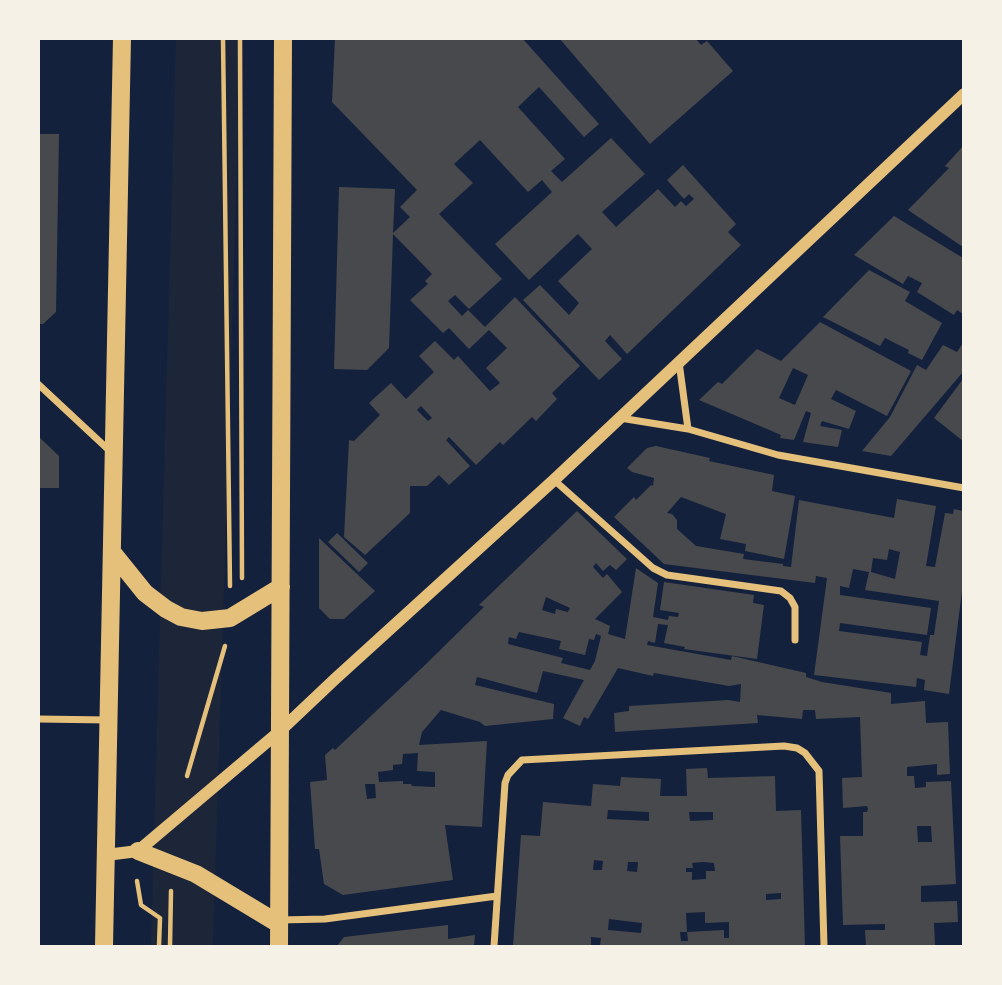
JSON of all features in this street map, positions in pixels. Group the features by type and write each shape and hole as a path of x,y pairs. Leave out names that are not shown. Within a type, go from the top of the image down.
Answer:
{"main road":[{"path":"104,947 122,38"},
{"path":"279,947 283,38"},
{"path":"112,552 145,593 181,617 202,621 236,613 281,587"},
{"path":"135,852 196,874 279,922"}],"street":[{"path":"106,855 135,852 280,731 554,480 964,94"},
{"path":"679,362 688,429"},
{"path":"38,384 114,454"},
{"path":"620,418 688,429 778,455 964,488"},
{"path":"554,480 653,568 667,575 780,591 790,598 795,607 795,640"},
{"path":"38,719 109,720"},
{"path":"494,947 505,783 508,775 522,760 784,746 797,748 805,753 819,771 824,947"},
{"path":"279,922 325,919 497,896"}],"path":[{"path":"223,38 236,613"},
{"path":"183,785 236,613 240,38"},
{"path":"135,852 141,905 160,918 159,947"},
{"path":"170,947 171,864"}],"shaded area":[{"path":"176,39 241,39 213,946 151,946"}],"building":[{"path":"335,38 522,38 599,124 584,137 539,87 518,107 565,159 551,171 562,182 611,138 645,174 602,212 616,227 658,189 675,207 681,201 686,206 694,199 689,194 684,199 667,180 683,165 736,224 728,232 741,245 627,354 610,335 605,341 622,359 599,380 523,300 540,285 569,315 579,303 558,281 592,249 578,234 529,280 495,244 552,192 542,180 528,192 480,140 454,164 473,183 439,214 502,279 469,309 455,295 448,301 462,316 468,310 485,327 515,297 580,366 552,393 557,399 536,421 532,417 503,445 500,442 476,465 449,437 446,440 470,466 449,485 439,475 427,486 410,486 410,513 365,555 344,537 349,440 354,441 380,415 369,403 391,383 406,399 434,372 419,356 435,341 454,360 458,356 490,391 500,383 486,368 507,348 489,330 469,349 449,328 443,333 410,300 428,284 425,281 432,274 393,234 389,348 367,370 334,369 339,187 395,189 393,233 410,217 400,207 417,190 332,102","holes":["421,406 432,418 428,421 417,410"]},
{"path":"559,38 695,38 701,45 707,41 733,71 650,144"},
{"path":"38,134 59,134 56,312 43,324 38,324"},
{"path":"963,146 963,247 908,210 949,168 945,166"},
{"path":"894,216 963,258 963,314 957,310 954,315 917,292 922,283 908,276 903,284 854,255"},
{"path":"869,270 910,292 905,301 942,323 922,360 885,338 880,346 823,317"},
{"path":"820,322 911,371 887,416 836,390 831,399 856,411 849,429 822,421 820,426 842,430 838,447 803,442 811,413 806,411 794,440 780,438 781,435 699,400 718,382 722,384 757,349 781,361","holes":["793,368 808,375 795,405 779,398"]},
{"path":"963,343 963,372 891,456 862,451 890,417 917,365 926,370 943,345 957,352"},
{"path":"963,379 963,441 934,418"},
{"path":"38,436 59,456 59,488 38,488"},
{"path":"656,446 774,475 772,491 795,496 784,559 745,551 746,544 720,539 726,514 681,497 667,513 672,514 677,520 677,529 696,546 744,554 743,559 791,567 799,500 894,518 897,499 936,506 926,566 935,567 945,513 953,514 954,509 963,511 963,583 949,694 924,690 925,680 917,678 916,687 814,675 827,578 816,576 815,583 664,564 614,517 634,497 636,500 653,486 654,478 627,468 647,448","holes":["889,549 900,552 895,579 871,572 873,558 887,560","853,569 869,572 865,590 939,601 934,635 930,635 927,656 920,655 922,642 839,631 840,623 927,635 931,608 840,595 840,586 849,588"]},
{"path":"577,511 627,559 616,570 610,565 603,571 596,563 593,567 603,578 607,574 622,592 595,619 610,626 608,634 625,639 636,568 658,583 653,617 668,620 669,616 678,617 679,613 660,610 664,582 754,595 753,603 764,605 757,659 684,649 685,647 664,643 668,625 658,624 655,643 648,641 647,645 731,660 732,656 806,673 806,677 822,682 891,693 891,704 925,701 926,723 948,722 950,774 937,775 937,764 907,767 907,776 914,776 915,788 926,787 926,782 951,781 956,884 921,886 921,902 957,901 958,922 934,923 935,945 866,946 865,930 885,930 885,924 843,925 840,836 863,836 863,812 868,809 867,806 843,808 842,778 862,777 860,717 816,719 815,710 803,710 802,719 757,715 758,723 615,732 614,713 629,711 629,706 728,700 740,702 741,684 729,686 654,673 653,676 618,668 588,719 584,717 580,726 563,718 584,680 543,671 537,693 477,677 475,685 554,704 553,719 485,726 441,710 422,732 419,745 487,741 482,827 445,825 453,880 343,895 324,884 319,849 315,849 310,782 327,780 325,755 333,748 335,750 484,607 479,605","holes":["546,597 570,608 568,612 556,609 555,614 542,610","519,632 561,641 559,649 585,655 589,639 594,640 596,634 601,636 590,670 561,663 563,658 508,644 509,637 516,639","418,753 417,771 435,772 435,787 412,786 403,784 403,781 379,782 378,772 393,770 393,765 402,764 403,754","365,784 375,784 376,798 367,799","917,826 931,826 932,842 918,842"]},
{"path":"337,533 368,563 359,572 328,542"},
{"path":"319,538 375,591 344,619 330,619 319,608"},
{"path":"707,768 708,778 775,776 776,811 801,810 805,946 600,946 601,938 591,937 591,946 513,946 521,835 540,836 543,802 591,806 593,784 620,786 621,777 661,779 660,796 687,796 686,769","holes":["608,810 649,812 649,821 607,819","689,812 713,812 713,820 690,821","594,860 603,861 602,870 593,870","628,862 638,862 637,872 627,871","692,863 714,863 715,871 706,871 706,879 692,880 692,872 686,872 686,868 693,868","781,893 781,899 766,900 766,894","705,912 705,923 729,922 729,938 724,938 724,930 687,932 686,913","609,919 642,923 641,933 608,930","680,932 687,932 688,941 681,941"]},
{"path":"448,925 448,939 475,935 474,946 337,946 344,937"}]}
